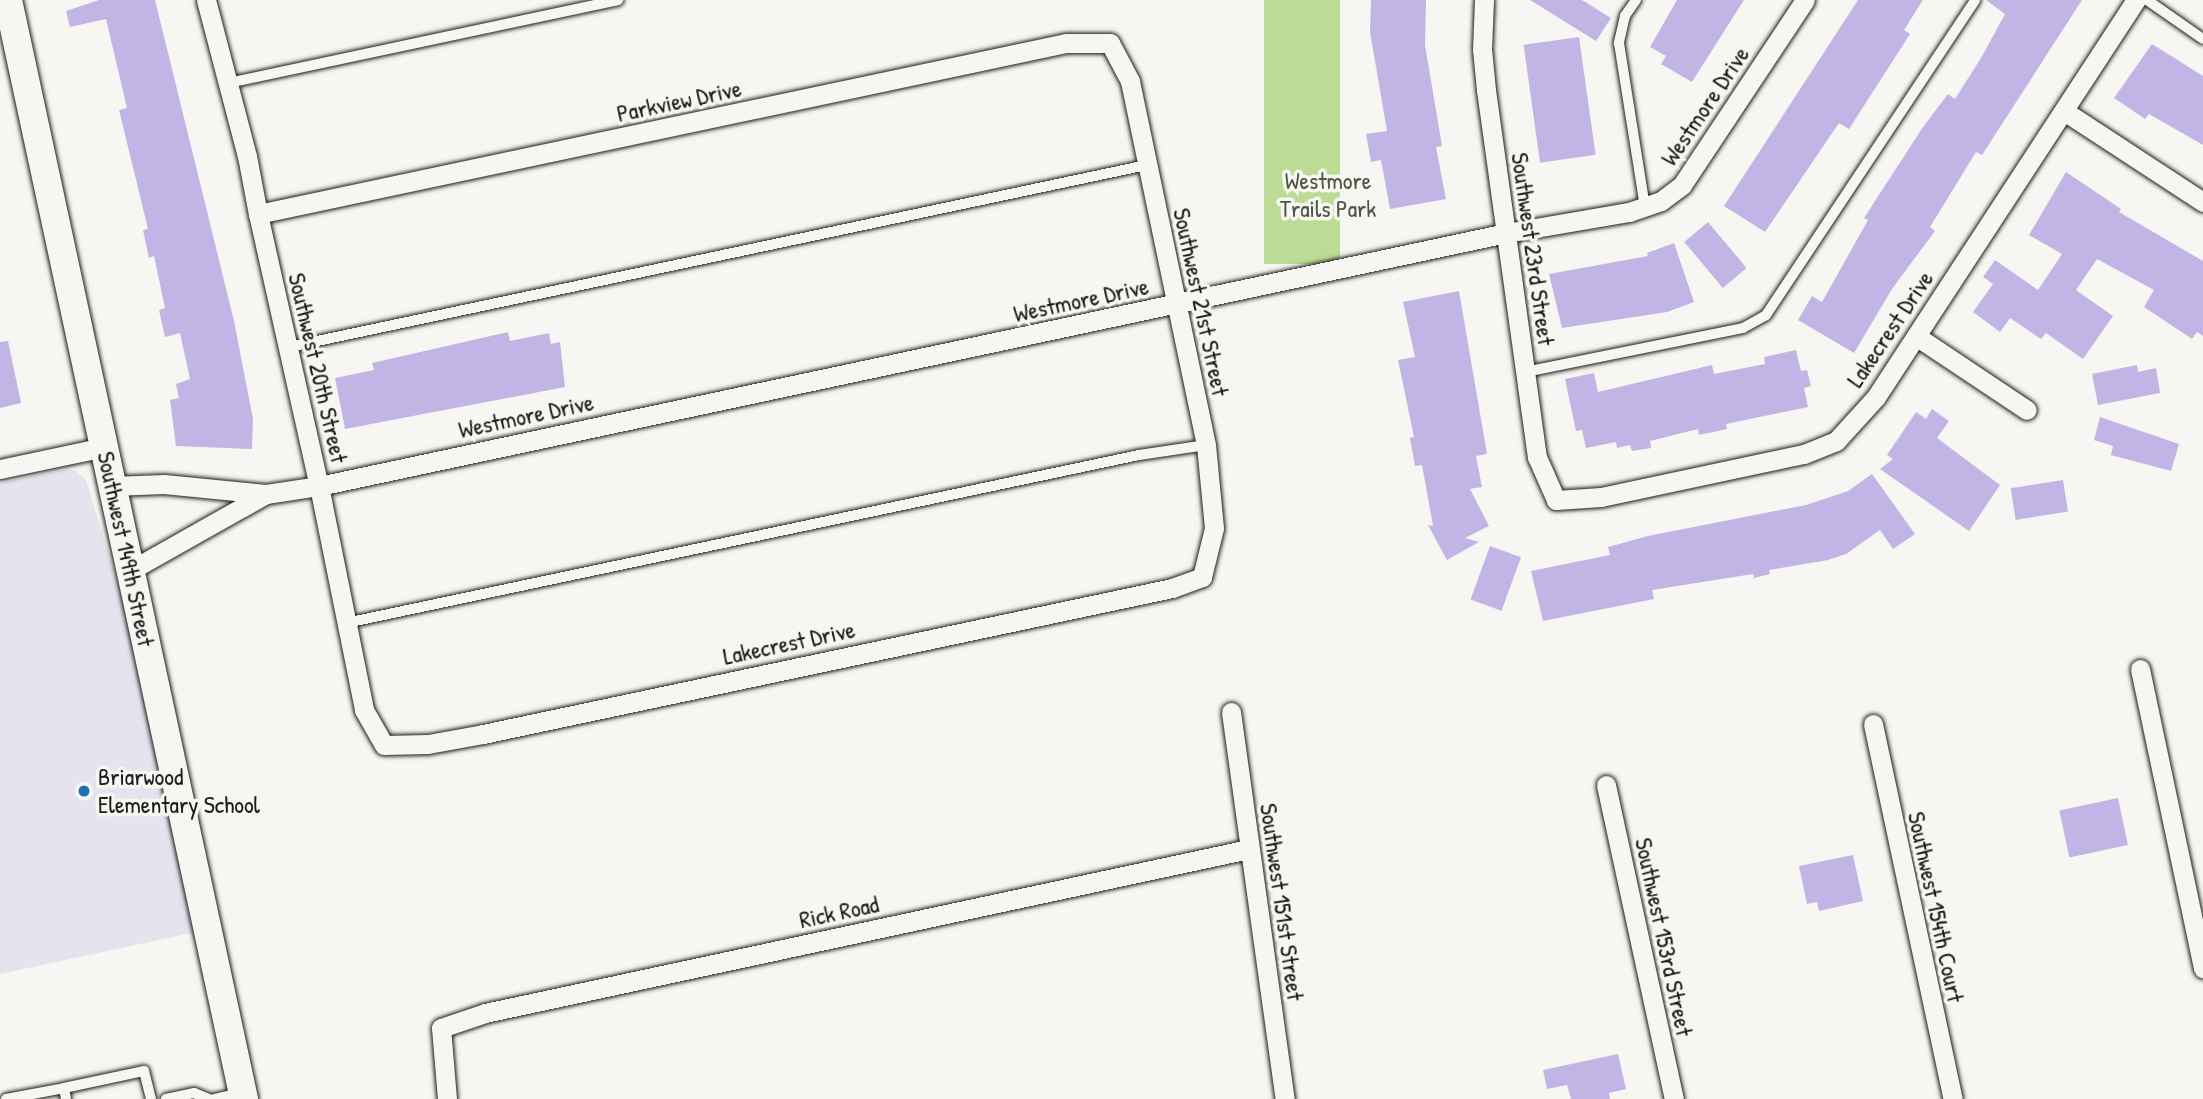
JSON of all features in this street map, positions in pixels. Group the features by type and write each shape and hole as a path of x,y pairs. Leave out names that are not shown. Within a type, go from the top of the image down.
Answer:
{"street":[{"name":"Southwest 149th Street","path":"8,0 244,1096"},
{"name":"Southwest 20th Street","path":"206,0 289,347 364,710 384,745"},
{"name":"Southwest 23rd Street","path":"1484,0 1482,49 1537,457 1556,500"},
{"name":"Westmore Drive","path":"112,486 164,484 266,494 319,486 1506,233 1645,207 1682,185 1805,0"},
{"name":"Lakecrest Drive","path":"1556,500 1601,497 1817,450 1836,441 1855,424 1916,336 2136,0"},
{"name":"Parkview Drive","path":"258,214 1066,43 1110,43"},
{"name":"Southwest 21st Street","path":"1110,43 1130,81 1206,445 1214,528 1202,577"},
{"path":"2064,111 2203,202"},
{"path":"1916,336 2027,410"},
{"path":"0,469 104,447"},
{"name":"Westmore Drive","path":"131,570 266,494"},
{"name":"Lakecrest Drive","path":"384,745 428,744 469,736 1172,588 1202,577"},
{"path":"2140,669 2203,968"},
{"name":"Southwest 151st Street","path":"1231,712 1284,1099"},
{"name":"Southwest 154th Court","path":"1873,724 1953,1099"},
{"name":"Southwest 153rd Street","path":"1606,785 1674,1099"},
{"name":"Rick Road","path":"447,1099 441,1028 485,1013 1249,849"}],"lane":[{"path":"228,83 618,0"},
{"path":"1636,0 1625,16 1619,43 1645,207"},
{"path":"1525,372 1744,328 1766,315 1975,0"},
{"path":"2147,0 2203,39"},
{"path":"289,347 1147,165"},
{"path":"346,623 1126,458 1206,445"},
{"path":"6,1099 144,1071 151,1099"},
{"path":"64,1087 66,1099"},
{"path":"166,1099 194,1093 211,1099 244,1096"}],"shaded area":[{"name":"Briarwood Elementary School","path":"61,470 75,470 86,480 138,650 196,932 0,974 0,483"}],"green space":[{"name":"Westmore Trails Park","path":"1264,0 1340,0 1340,264 1264,264"}],"building":[{"path":"99,0 155,0 234,321 253,419 252,449 176,446 170,400 179,398 176,384 190,379 180,333 165,337 159,310 165,308 154,256 149,258 143,230 148,229 119,110 127,108 106,19 70,27 66,11"},
{"path":"1371,0 1426,0 1425,45 1442,146 1436,147 1446,199 1390,209 1381,160 1371,162 1366,134 1387,131 1370,32"},
{"path":"1530,0 1582,0 1611,18 1596,41"},
{"path":"1677,0 1744,0 1692,82 1661,64 1666,56 1650,47"},
{"path":"1858,0 1923,0 1904,30 1910,34 1849,129 1839,123 1765,232 1724,206"},
{"path":"1986,0 2082,0 1982,155 1976,152 1930,227 1935,231 1892,289 1854,353 1798,320 1812,296 1822,302 1868,220 1864,218 1923,127 1948,94 1955,99 1981,58 2005,14"},
{"path":"1579,37 1596,155 1540,163 1524,45"},
{"path":"2152,44 2203,76 2203,145 2149,114 2145,119 2114,98"},
{"path":"2066,172 2121,209 2119,212 2203,261 2203,336 2197,332 2192,339 2144,307 2154,290 2097,259 2076,290 2113,316 2083,359 2046,333 2041,339 2010,318 2000,332 1973,312 1993,284 1983,277 1995,260 2038,290 2062,254 2029,235"},
{"path":"1708,222 1747,268 1723,288 1684,242"},
{"path":"1674,243 1694,302 1667,312 1562,328 1549,274 1648,256 1647,253"},
{"path":"1459,291 1487,454 1476,456 1482,487 1470,489 1489,526 1465,538 1479,542 1447,560 1428,525 1433,526 1422,465 1415,466 1410,438 1414,437 1398,360 1415,357 1403,302"},
{"path":"508,332 510,341 549,333 551,344 560,342 565,387 345,429 335,378 374,370 372,363"},
{"path":"8,341 21,403 0,408 0,342"},
{"path":"1796,350 1801,371 1807,370 1811,386 1804,388 1808,407 1726,424 1727,429 1699,435 1698,429 1650,441 1651,448 1632,451 1630,445 1617,448 1616,442 1586,448 1582,430 1576,431 1565,379 1594,373 1598,392 1712,365 1714,374 1765,364 1764,357"},
{"path":"2137,365 2138,372 2156,368 2160,393 2098,405 2092,374"},
{"path":"1932,409 1949,421 1937,438 2000,485 1969,531 1880,469 1893,459 1887,455 1916,412 1926,419"},
{"path":"2100,417 2179,444 2171,471 2111,455 2113,446 2094,440"},
{"path":"1872,474 1915,534 1893,549 1880,530 1846,554 1828,560 1769,570 1770,574 1754,578 1753,574 1652,590 1654,599 1543,621 1531,571 1610,555 1608,547 1648,536 1806,505 1848,491"},
{"path":"2063,480 2068,512 2016,520 2011,488"},
{"path":"1490,546 1521,557 1502,611 1471,600"},
{"path":"2118,798 2128,845 2069,857 2059,810"},
{"path":"1853,855 1863,901 1819,911 1817,902 1807,904 1799,866"},
{"path":"1618,1054 1626,1089 1609,1093 1610,1099 1571,1099 1567,1085 1547,1089 1543,1070"}],"place":[{"name":"Briarwood Elementary School","path":"84,791"}]}
